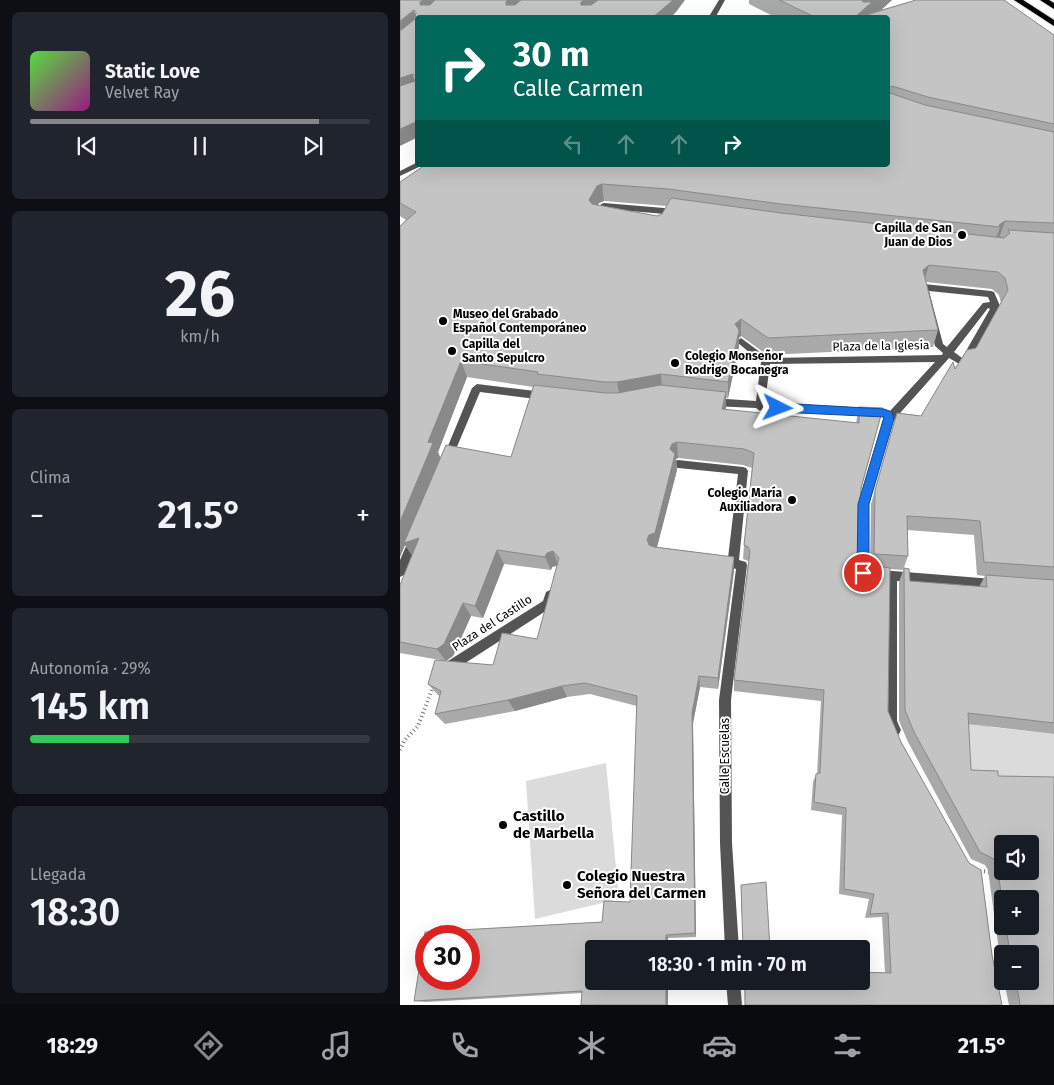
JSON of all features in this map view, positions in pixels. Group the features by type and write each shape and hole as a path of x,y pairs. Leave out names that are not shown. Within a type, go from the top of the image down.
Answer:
{"main road":[{"path":"1018,0 1054,24"},
{"path":"1044,0 1054,6"}],"street":[{"path":"714,15 722,0"},
{"path":"400,174 415,167"},
{"path":"607,219 598,218 604,206 687,214"},
{"path":"664,220 669,211"},
{"path":"924,287 991,294 996,306 965,361 961,362 946,355 939,346 924,287"},
{"path":"946,355 986,305 996,306"},
{"path":"741,340 766,361 760,407"},
{"name":"Plaza de la Iglesia","path":"766,361 946,355"},
{"name":"Plaza de la Iglesia","path":"888,422 946,355"},
{"path":"443,471 477,388 552,397"},
{"path":"699,400 760,407 884,413 889,415 864,504 863,573 1006,585"},
{"name":"Calle Escuelas","path":"678,464 743,471 738,564 725,700 726,842 731,940"},
{"path":"400,572 418,532"},
{"path":"714,560 738,564"},
{"path":"892,576 892,721 898,738"},
{"name":"Plaza del Castillo","path":"452,665 548,604 552,588"},
{"path":"734,990 735,1005"}],"path":[{"path":"400,750 404,741 418,726 439,672 452,665"},
{"path":"980,871 994,872"}],"shaded area":[{"path":"944,683 991,727 1054,734 1054,786 927,776"},
{"path":"606,763 619,899 535,919 526,781"}],"building":[{"path":"400,0 423,0 420,2 420,5 430,5 435,0 508,0 506,5 515,5 521,0 584,0 581,2 581,5 591,5 598,0 673,0 655,15 416,15 414,10 400,21"},
{"path":"779,0 862,0 863,2 872,2 857,15 811,15"},
{"path":"916,0 1004,0 1054,35 1054,124 928,97 892,86 890,87 890,15 866,15"},
{"path":"415,19 415,76 413,74 400,78 400,31"},
{"path":"415,81 415,122 400,129 400,86"},
{"path":"890,93 925,105 1054,132 1054,223 1005,221 999,225 1000,227 781,204 668,189 602,184 597,186 589,200 592,204 657,216 662,214 671,198 781,213 1004,238 1010,233 1008,230 1054,233 1054,567 984,562 980,521 957,519 907,516 908,556 874,554 875,490 897,413 921,416 953,362 955,369 967,350 976,348 1008,290 1005,278 998,272 929,265 923,270 938,330 768,338 741,319 735,324 739,330 728,382 661,374 617,382 605,382 537,374 538,372 461,361 428,442 433,443 400,522 400,226 416,212 400,203 400,182 422,167 890,167"},
{"path":"534,385 605,393 618,393 660,385 726,392 722,409 859,423 859,407 883,408 861,488 860,559 863,564 890,568 888,711 901,742 969,863 981,870 994,965 994,990 999,990 1002,1005 745,1005 745,990 870,990 870,972 891,973 888,913 870,914 874,894 844,889 846,808 814,802 816,774 820,773 824,690 734,680 750,551 744,545 754,453 744,449 677,442 672,444 670,449 675,454 655,533 649,535 647,539 649,545 734,557 718,678 699,676 692,713 695,933 666,935 666,940 585,940 585,990 666,990 666,1005 581,1005 582,991 414,1001 416,990 480,990 480,929 602,922 604,901 630,902 637,696 585,683 562,686 508,700 435,714 441,691 428,684 435,660 493,665 502,633 537,639 559,558 553,551 547,553 545,557 497,550 475,606 463,603 444,644 437,649 400,642 400,585 419,538 404,543 446,445 511,457"},
{"path":"904,568 909,569 910,581 987,587 986,575 1054,580 1054,723 968,713 971,770 998,771 998,776 1054,777 1054,1005 1019,1005 1018,990 1039,990 1039,945 1009,945 1007,935 1039,935 1039,890 1001,890 999,880 1039,880 1039,835 994,835 994,859 980,852 914,732 905,710"},
{"path":"766,882 769,940 743,940 741,885"}],"place":[{"name":"Capilla de San Juan de Dios","path":"962,235"},
{"name":"Museo del Grabado Español Contemporáneo","path":"443,321"},
{"name":"Capilla del Santo Sepulcro","path":"452,351"},
{"name":"Colegio Monseñor Rodrigo Bocanegra","path":"675,363"},
{"name":"Colegio María Auxiliadora","path":"792,500"},
{"name":"Castillo de Marbella","path":"503,825"},
{"name":"Colegio Nuestra Señora del Carmen","path":"567,885"}],"route":[{"path":"778,408 884,413 889,415 864,504 863,573"}]}
